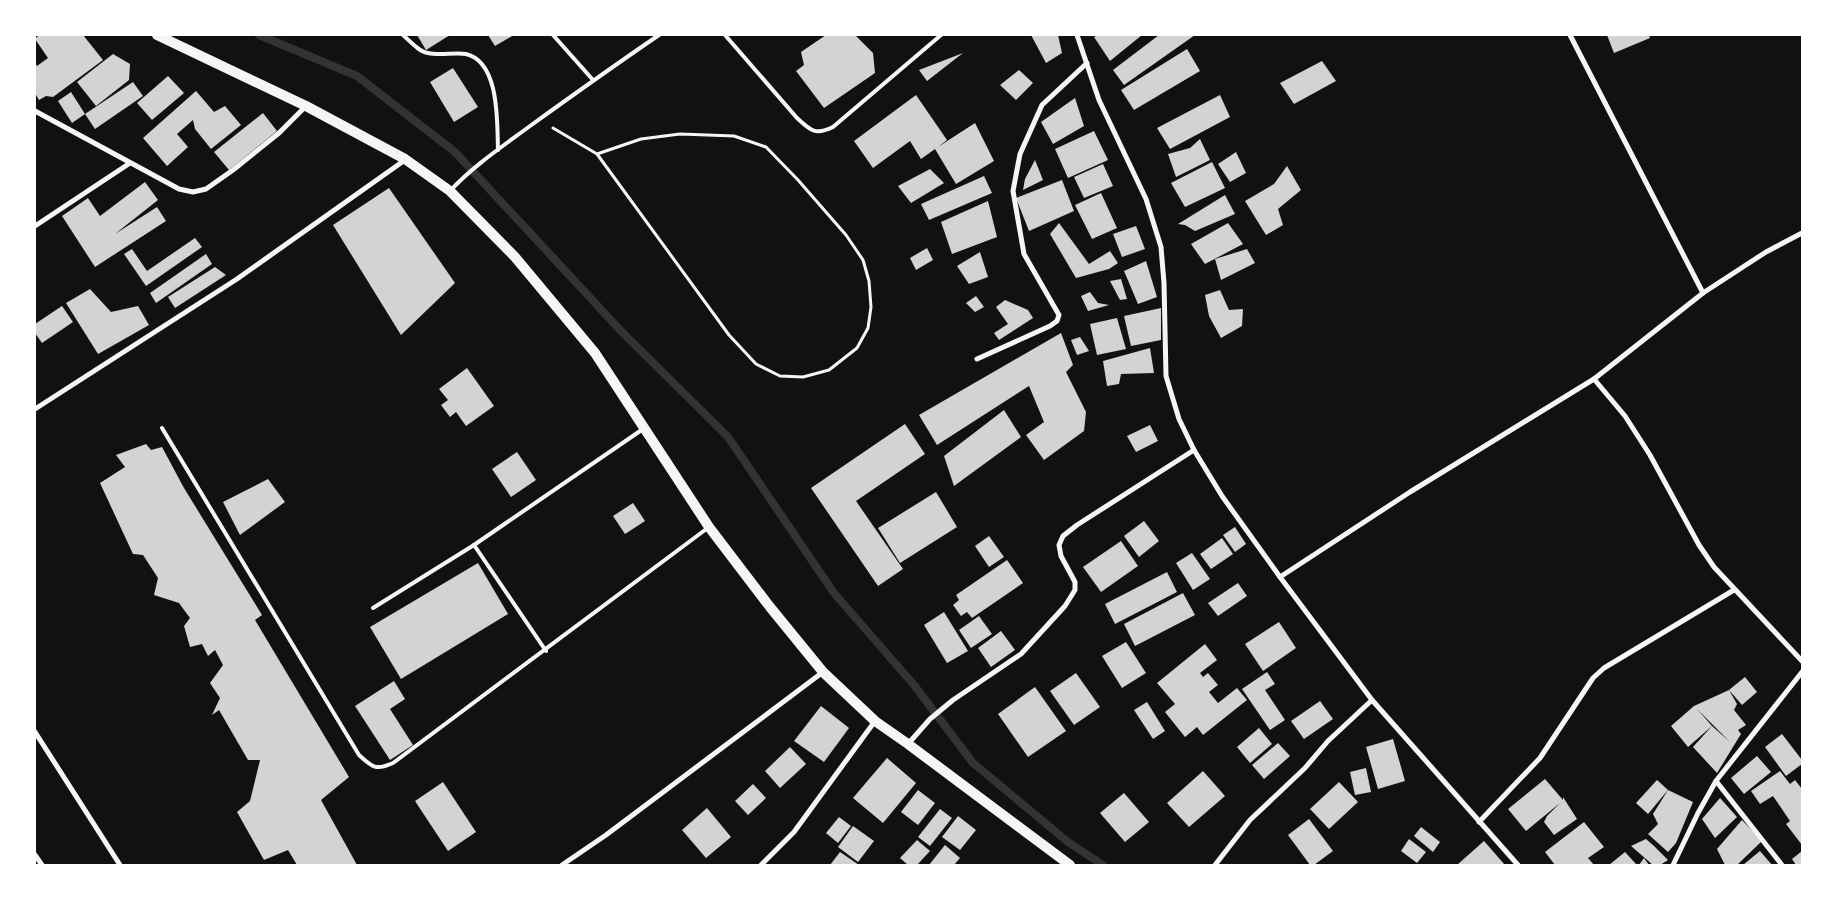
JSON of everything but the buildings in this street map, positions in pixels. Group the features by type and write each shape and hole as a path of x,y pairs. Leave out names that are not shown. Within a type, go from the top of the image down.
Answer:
{"main road":[{"path":"157,35 306,106 405,160 450,191 515,257 595,353 709,527 770,608 823,672 875,721 1070,865"}],"street":[{"path":"1077,35 1099,100 1146,199 1161,247 1164,283 1166,376 1179,419 1194,450 1222,496 1280,578 1372,700 1518,865"},
{"path":"1570,35 1703,293"},
{"path":"977,359 1050,326 1059,315 1024,254 1013,190 1020,154 1042,105 1087,63"},
{"path":"35,111 179,189 193,192 206,189 233,170 279,133 306,106"},
{"path":"35,409 237,280 405,160"},
{"path":"35,226 130,163"},
{"path":"1280,578 1410,492 1594,379 1703,293 1766,252 1802,232"},
{"path":"1594,379 1625,416 1650,455 1699,545 1714,567 1802,661"},
{"path":"908,744 930,719 953,700 1021,654 1065,606 1074,590 1075,582 1060,556 1059,545 1063,536 1077,525 1194,450"},
{"path":"1479,822 1540,758 1593,678 1604,668 1734,590"},
{"path":"562,865 606,835 823,672"},
{"path":"1673,865 1716,781 1802,672"},
{"path":"1215,865 1250,820 1305,768 1328,741 1372,700"},
{"path":"761,865 794,832 875,721"},
{"path":"35,732 120,865"},
{"path":"1716,781 1782,865"},
{"path":"35,855 42,865"}],"lane":[{"path":"403,35 428,54 465,54 481,62 491,82 497,104 498,150"},
{"path":"553,35 593,80"},
{"path":"450,191 483,161 658,35"},
{"path":"725,35 796,118 810,130 822,132 833,127 941,35"},
{"path":"162,428 359,755 371,766 383,768 393,764 709,527"},
{"path":"373,608 474,544 644,428"},
{"path":"474,544 546,651"}],"path":[{"path":"539,120 597,154 729,335 756,364 780,376 803,377 829,370 857,348 868,328 871,306 870,281 863,260 846,234 798,180 766,148 734,136 680,134 641,139 597,154"}],"waterway":[{"path":"259,35 357,76 455,152 621,331 728,437 834,593 914,685 973,763 1068,842 1103,865"}]}
